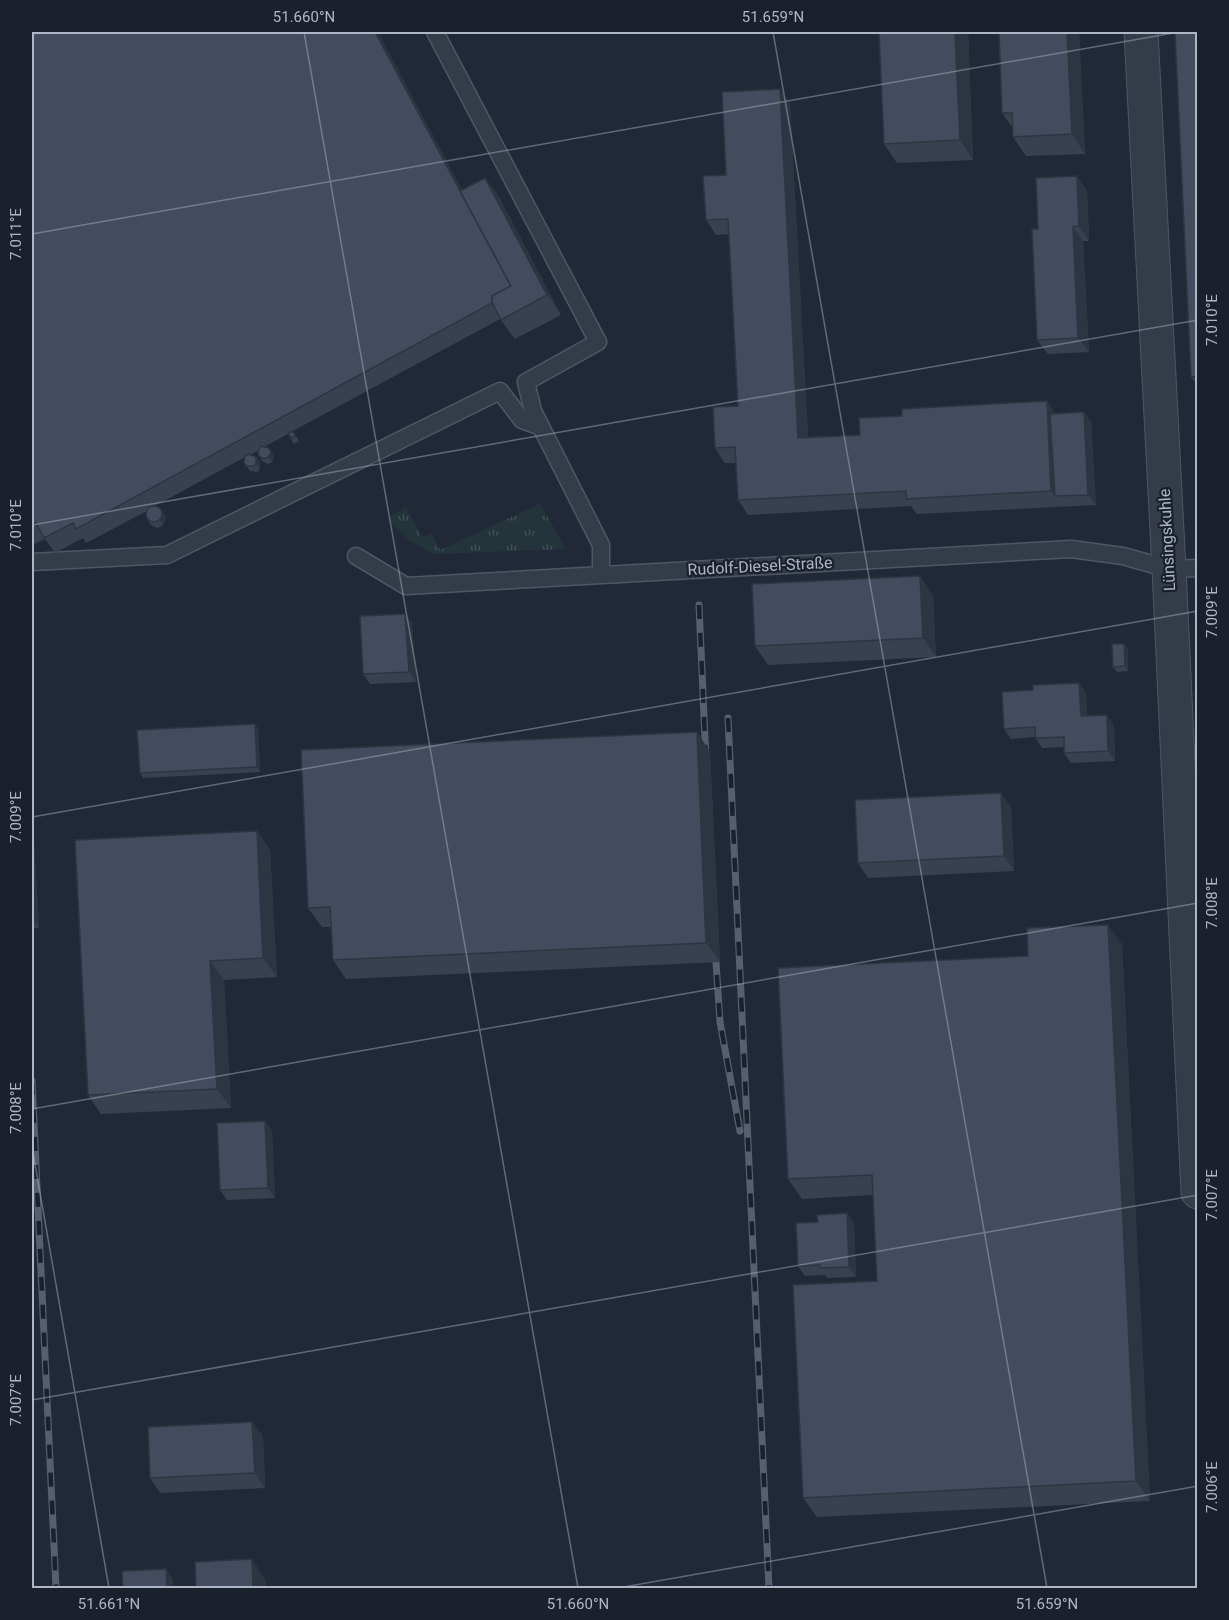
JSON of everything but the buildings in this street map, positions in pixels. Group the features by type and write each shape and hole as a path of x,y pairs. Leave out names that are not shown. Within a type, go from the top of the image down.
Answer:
{"street":[{"name":"Lünsingskuhle","path":"1140,32 1183,568 1197,1192"}],"lane":[{"path":"435,32 598,342 526,382 533,411 601,544 602,574"},
{"path":"32,562 167,555 500,392 522,420 541,427"},
{"name":"Rudolf-Diesel-Straße","path":"356,556 406,586 1071,549 1183,568"}],"green space":[{"path":"540,504 566,549 433,554 409,540 387,519 406,507 422,537 432,534 440,550"}],"railway":[{"path":"699,605 706,761"},
{"path":"728,718 769,1588"},
{"path":"715,947 720,1022 740,1131"},
{"path":"32,1081 56,1588"}]}
